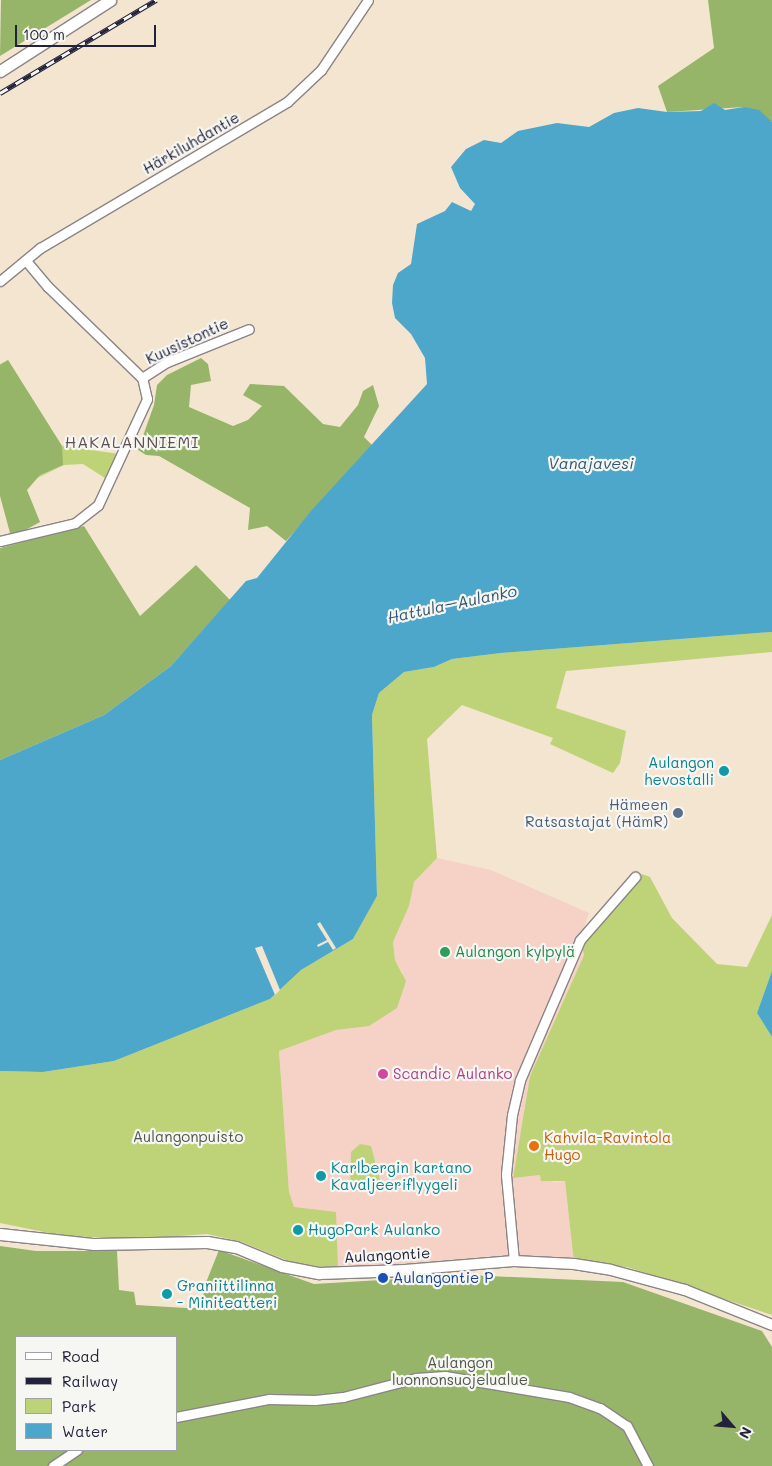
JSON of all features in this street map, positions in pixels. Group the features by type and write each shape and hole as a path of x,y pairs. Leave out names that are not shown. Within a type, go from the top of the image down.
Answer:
{"main road":[{"path":"0,71 110,0"},
{"name":"Aulangontie","path":"0,1234 94,1244 207,1242 236,1246 282,1266 319,1273 405,1270"}],"street":[{"name":"Härkiluhdantie","path":"0,280 40,248 287,102 322,70 368,0"},
{"path":"25,260 55,294 142,378"},
{"name":"Kuusistontie","path":"0,541 75,523 98,505 145,407 147,399 142,378 167,362 249,329"},
{"path":"514,1261 506,1174 512,1115 520,1080 580,940 635,877"},
{"name":"Aulangontie","path":"405,1270 514,1261 574,1264 644,1278 731,1306 772,1325"},
{"path":"178,1417 269,1399 314,1400 343,1397 416,1378 445,1376 569,1397 600,1408 627,1426 648,1466"},
{"path":"53,1466 76,1451"}],"shaded area":[{"path":"437,858 491,870 589,913 580,940 584,955 530,1076 513,1178 540,1175 554,1182 565,1181 574,1263 338,1270 294,1207 289,1192 279,1051 336,1030 369,1025 403,973 395,960 393,942 409,906 414,882"}],"green space":[{"path":"1,0 91,0 0,56"},
{"path":"708,0 772,0 772,122 744,107 667,112 658,86 714,48"},
{"path":"201,358 208,364 211,381 191,385 189,407 233,426 248,420 262,406 243,395 250,384 284,386 323,424 340,427 358,405 363,391 373,385 379,406 364,437 372,445 286,541 267,526 248,530 250,508 159,456 146,455 138,450 154,405 157,385 167,375"},
{"path":"8,360 62,446 120,454 108,480 83,464 64,465 0,496 0,364"},
{"path":"8,360 62,446 63,465 40,475 27,490 40,522 20,533 10,533 0,496 0,365"},
{"path":"84,526 140,616 196,565 230,600 171,666 104,715 0,760 0,548"},
{"name":"Aulangonpuisto","path":"772,632 772,652 566,671 556,708 626,731 620,763 613,773 550,744 553,738 462,705 427,739 437,858 414,882 409,906 393,942 395,960 406,981 397,1008 369,1026 336,1030 279,1051 289,1192 294,1207 336,1212 338,1270 291,1262 242,1242 207,1234 138,1239 64,1236 0,1223 0,1071 43,1072 114,1061 270,999 301,970 353,939 377,896 372,715 379,693 404,672 434,667 452,659 501,653"},
{"path":"642,874 650,877 672,918 717,964 747,967 772,915 772,971 757,1013 772,1037 772,1315 627,1267 574,1263 565,1181 541,1181 540,1175 513,1178 530,1076 584,955 582,946"},
{"path":"360,1144 371,1146 381,1184 350,1188 351,1152"},
{"name":"Aulangon luonnonsuojelualue","path":"0,1246 36,1251 117,1251 119,1290 134,1292 136,1305 186,1308 201,1308 205,1285 219,1250 314,1284 466,1275 623,1282 762,1331 772,1347 772,1466 0,1466"}],"water":[{"name":"Vanajavesi","path":"714,103 725,110 744,107 759,110 772,122 772,632 501,653 452,659 434,667 404,672 379,693 372,715 377,896 353,939 301,970 270,999 114,1061 43,1072 0,1071 0,760 104,715 171,666 246,581 257,578 311,511 427,384 425,358 411,334 395,318 392,303 393,285 398,273 411,264 417,224 445,211 452,202 471,211 475,204 460,188 451,167 466,149 484,140 501,143 518,131 557,123 589,127 614,113 638,108 667,112 701,111"},
{"path":"772,971 772,1037 757,1013"}],"pier":[{"path":"320,922 336,948 333,950 328,942 318,947 317,945 327,940 317,924"},
{"path":"262,946 280,990 275,995 255,948"}],"railway":[{"path":"0,93 156,0"}],"place":[{"name":"Aulangon hevostalli","path":"724,771"},
{"name":"Hämeen Ratsastajat (HämR)","path":"678,813"},
{"name":"Aulangon kylpylä","path":"445,952"},
{"name":"Scandic Aulanko","path":"383,1074"},
{"name":"Kahvila-Ravintola Hugo","path":"534,1146"},
{"name":"Karlbergin kartano Kavaljeeriflyygeli","path":"321,1176"},
{"name":"HugoPark Aulanko","path":"298,1230"},
{"name":"Aulangontie P","path":"383,1278"},
{"name":"Graniittilinna - Miniteatteri","path":"167,1294"}],"district":[{"name":"HAKALANNIEMI","path":"132,442"}],"water label":[{"name":"Hattula–Aulanko","path":"452,604"}]}
